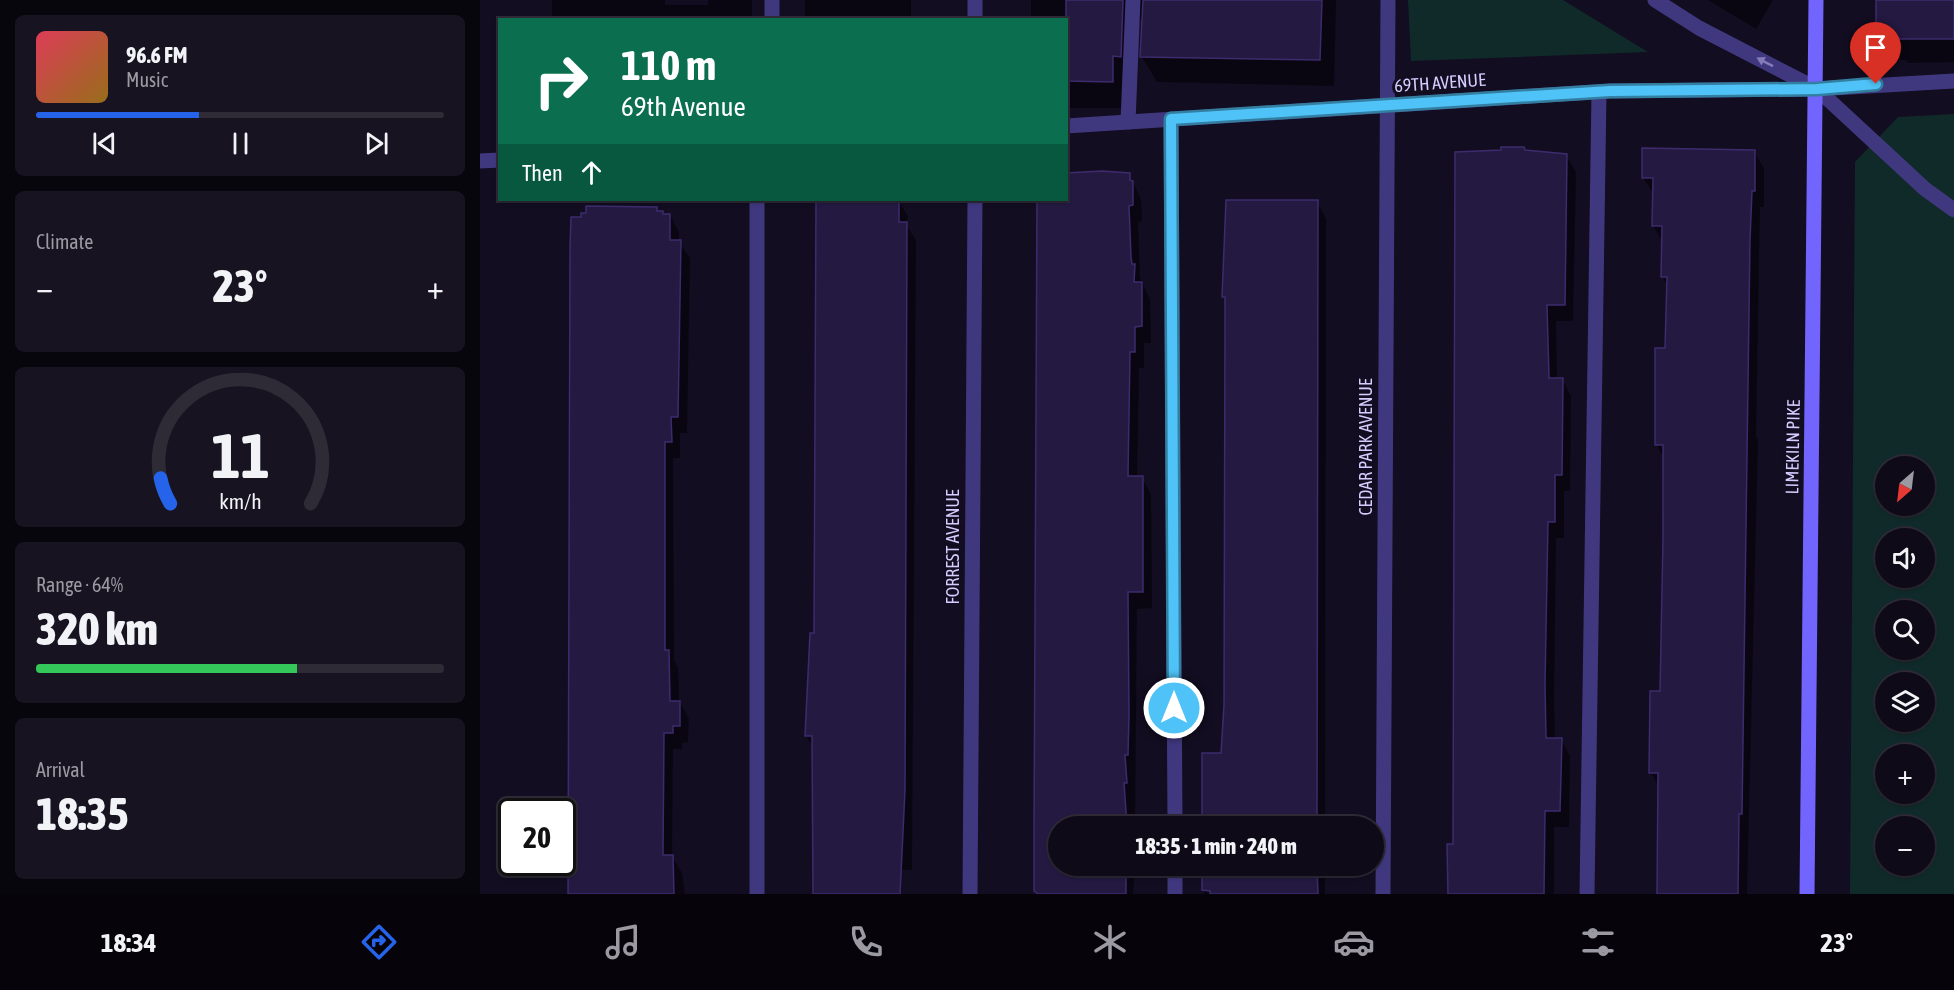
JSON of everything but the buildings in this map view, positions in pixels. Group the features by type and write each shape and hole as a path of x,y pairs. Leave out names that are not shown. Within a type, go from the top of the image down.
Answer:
{"street":[{"path":"772,0 772,18"},
{"path":"975,0 975,18"},
{"path":"1128,122 1132,0"},
{"name":"CEDAR PARK AVENUE","path":"1383,894 1388,0"},
{"path":"1654,0 1699,28 1817,89 1925,189 1954,210"},
{"name":"LIMEKILN PIKE","path":"1807,894 1817,89 1816,0"},
{"name":"69TH AVENUE","path":"1068,126 1599,92 1817,89 1954,81"},
{"path":"1587,894 1599,92"},
{"path":"1171,119 1175,816"},
{"path":"480,161 498,160"},
{"path":"757,201 757,894"},
{"name":"FORREST AVENUE","path":"970,894 975,201"},
{"path":"1175,876 1175,894"}],"green space":[{"path":"1408,0 1563,0 1648,52 1411,61"},
{"path":"1954,114 1954,894 1850,894 1855,162 1898,117"}],"route":[{"path":"1174,708 1171,119 1610,91 1817,89 1876,84"}]}
